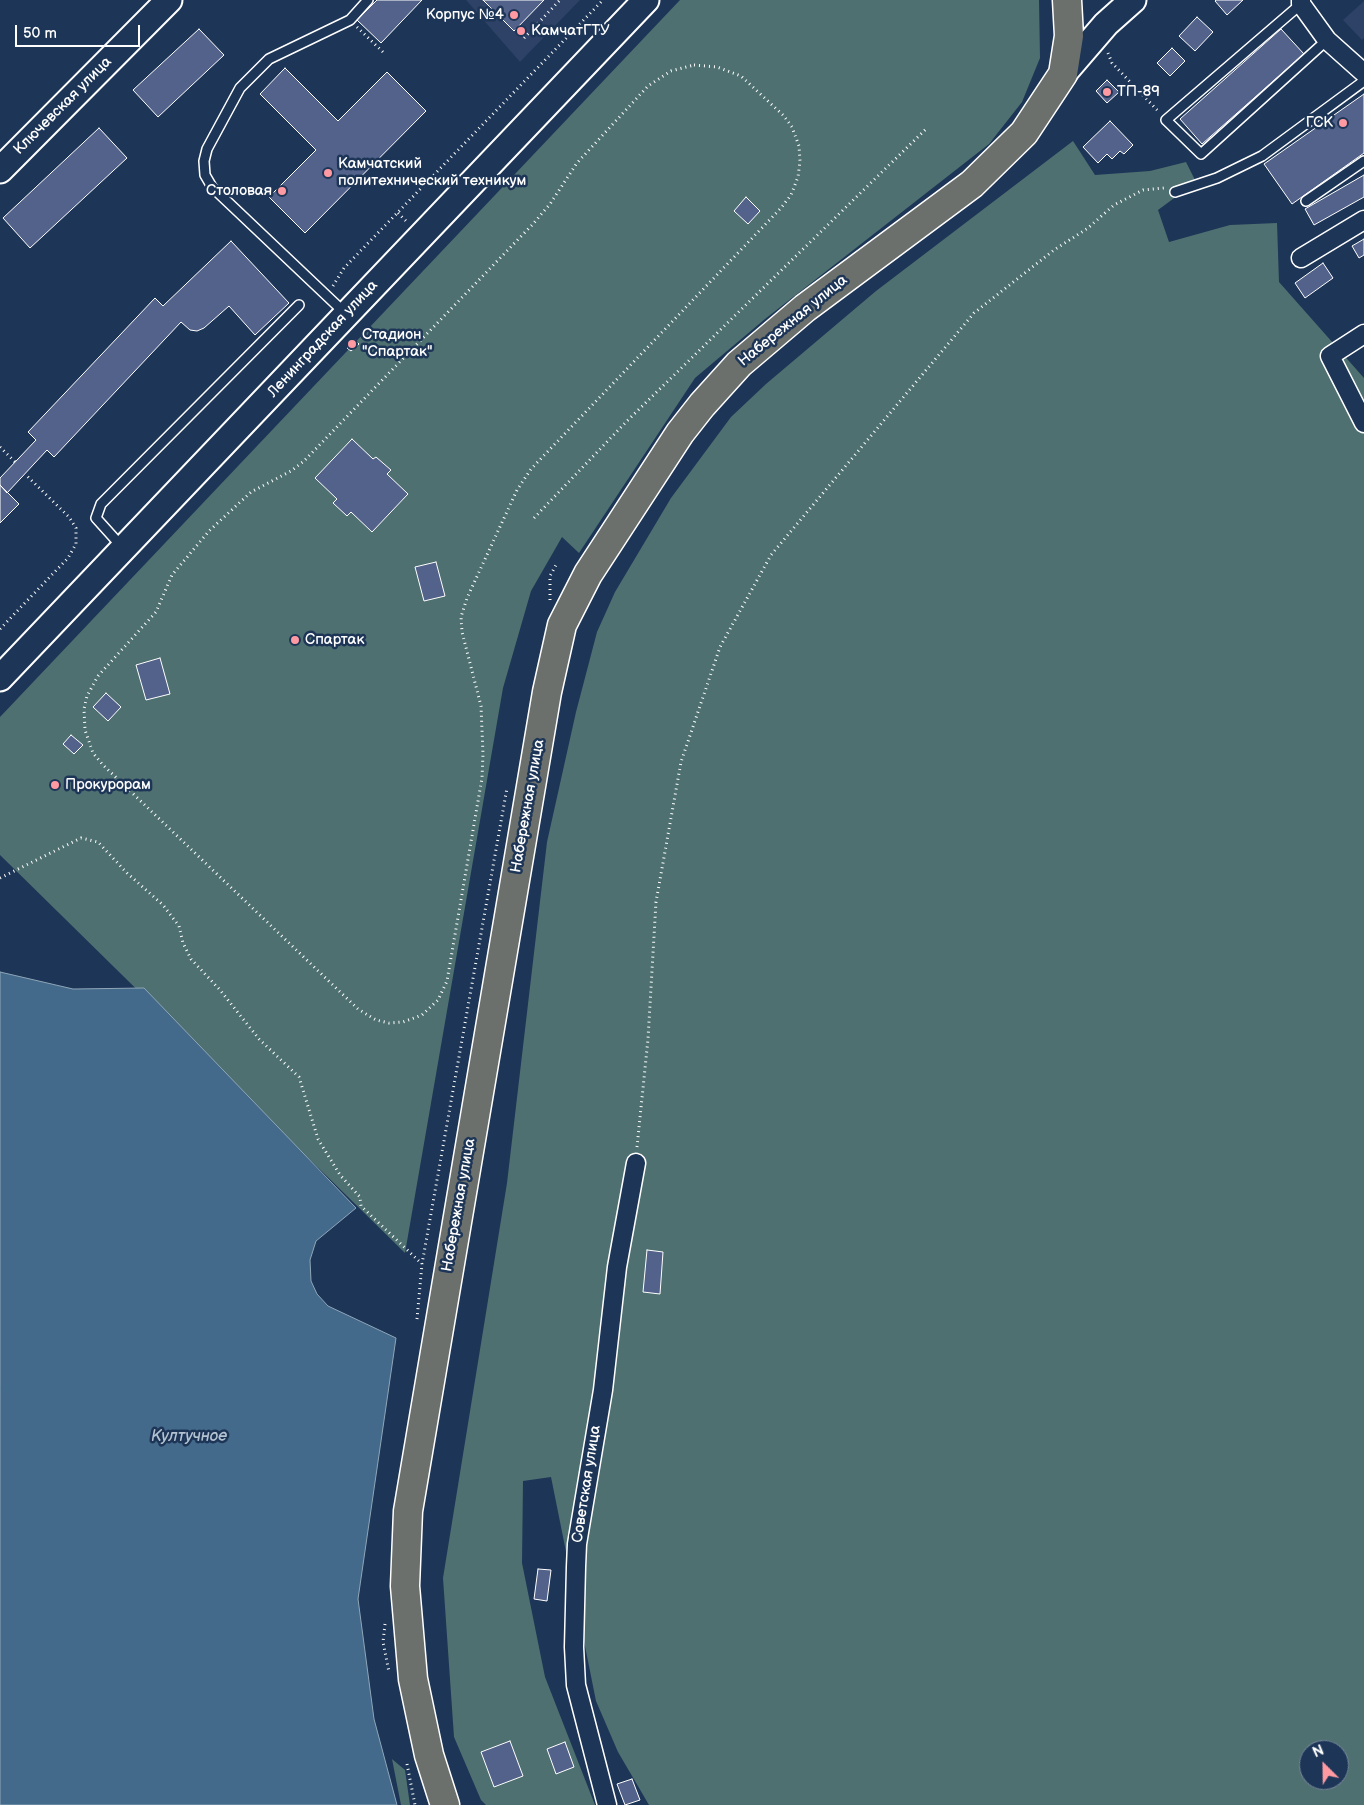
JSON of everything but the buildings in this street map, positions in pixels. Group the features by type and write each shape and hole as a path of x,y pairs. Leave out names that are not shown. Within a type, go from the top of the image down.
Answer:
{"main road":[{"name":"Ключевская улица","path":"0,170 168,0"},
{"name":"Ленинградская улица","path":"0,678 646,0"},
{"name":"Набережная улица","path":"445,1805 430,1754 414,1679 405,1586 408,1511 547,692 562,625 588,574 648,481 680,434 720,384 778,329 931,216 987,172 1024,133 1063,74 1069,36 1067,0"},
{"path":"1063,74 1106,24 1133,0"}],"street":[{"path":"1301,2 1327,40 1364,74"},
{"path":"1301,258 1364,220"},
{"path":"1364,334 1330,356 1364,423"},
{"name":"Советская улица","path":"607,1805 576,1686 574,1647 576,1556 603,1390 616,1267 636,1163"}],"lane":[{"path":"347,315 212,188 205,176 204,161 207,150 240,88 269,59 350,20 368,0"},
{"path":"1301,2 1166,120 1201,154 1327,40"},
{"path":"1174,190 1217,178 1262,156 1364,80"},
{"path":"1306,202 1364,161"},
{"path":"124,548 96,518 101,504 299,305"}],"path":[{"path":"524,38 560,0"},
{"path":"344,268 603,0"},
{"path":"350,20 385,54"},
{"path":"1112,63 1166,120"},
{"path":"694,65 717,67 744,78 776,107 792,127 799,146 800,167 791,195 781,208 526,475 516,490 465,603 461,624 481,706 483,734 482,778 447,981 438,1000 430,1009 411,1020 389,1023 371,1018 358,1009 96,758 89,743 84,722 89,691 98,676 156,612 170,578 184,559 209,531 247,495 291,471 304,461 410,353 547,209 577,162 648,86 665,74 678,69 694,65"},
{"path":"534,518 632,416 926,129"},
{"path":"636,1163 648,1039 656,902 681,762 720,647 771,555 974,314 1054,250 1088,228 1114,205 1143,190 1174,190"},
{"path":"398,213 411,226"},
{"path":"0,448 14,462"},
{"path":"0,629 68,558 76,544 76,528 69,517 26,474"},
{"path":"0,878 81,838 98,842 163,905 179,926 183,943 191,959 220,990 259,1040 299,1077 318,1139 340,1175 360,1197 361,1206 422,1264"}],"shaded area":[{"name":"КамчатГТУ","path":"466,0 580,0 520,62"},
{"path":"1364,1 1364,38 1362,40 1343,20"}],"green space":[{"name":"Спартак","path":"680,0 1039,0 1040,58 1022,102 989,144 765,319 695,378 579,553 562,537 531,591 503,688 405,1253 0,855 0,717"},
{"path":"1073,141 1095,175 1150,171 1186,162 1196,182 1158,210 1169,242 1230,225 1277,223 1279,282 1364,378 1364,1805 649,1805 618,1752 596,1701 551,1477 523,1481 522,1563 545,1677 595,1805 486,1805 481,1800 454,1737 443,1578 507,1183 547,842 576,712 597,632 615,592 671,498 731,417 766,384 876,291"},
{"path":"392,1759 405,1770 410,1805 401,1805"}],"water":[{"name":"Култучное","path":"0,972 73,989 144,988 356,1208 316,1241 310,1260 311,1281 317,1294 328,1306 396,1338 358,1599 374,1719 397,1805 0,1805"}],"place":[{"name":"Корпус №4","path":"514,15"},
{"name":"КамчатГТУ","path":"521,31"},
{"name":"ТП-89","path":"1107,92"},
{"name":"ГСК","path":"1343,123"},
{"name":"Камчатский политехнический техникум","path":"328,173"},
{"name":"Столовая","path":"282,191"},
{"name":"Стадион \"Спартак\"","path":"352,344"},
{"name":"Спартак","path":"295,640"},
{"name":"Прокурорам","path":"55,785"}]}
